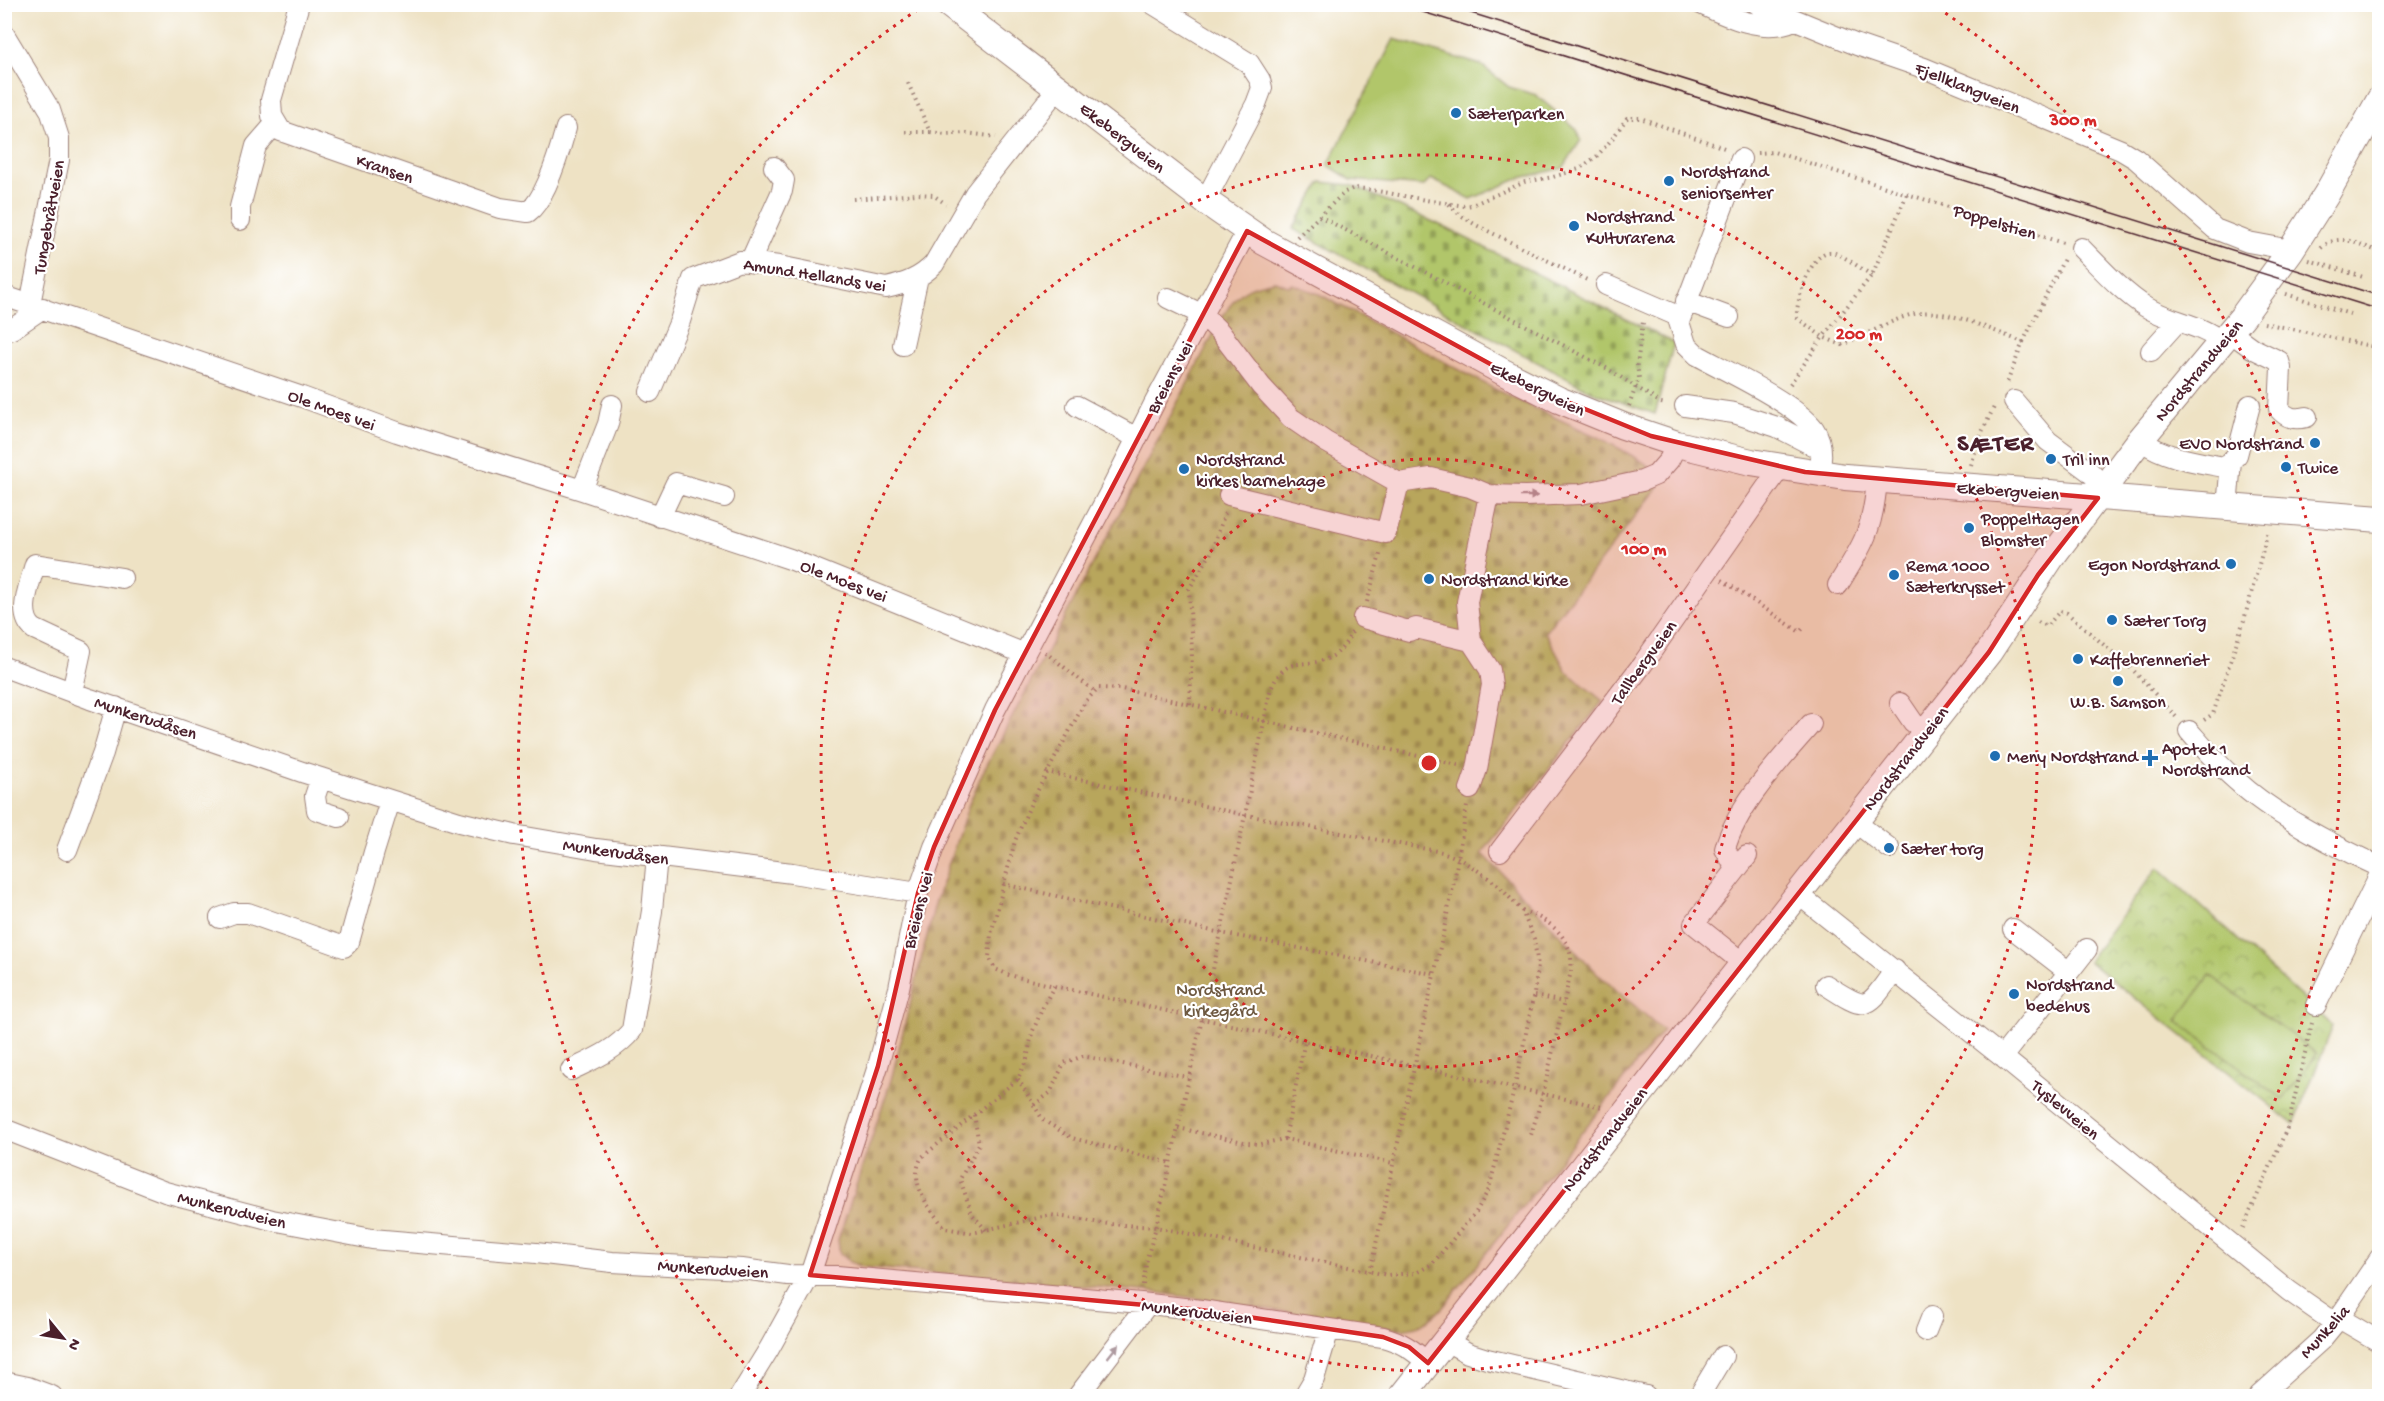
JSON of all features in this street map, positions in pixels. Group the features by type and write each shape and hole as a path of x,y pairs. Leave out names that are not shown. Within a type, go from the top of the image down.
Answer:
{"main road":[{"name":"Ekebergveien","path":"948,4 1247,231 1536,389 1602,418 1677,444 1780,468 1819,474 1877,480 2101,493 2227,508 2379,519"},
{"name":"Nordstrandveien","path":"1402,1396 1989,652 2038,575 2140,440 2226,337 2310,256 2326,195 2379,99"}],"street":[{"path":"240,220 240,207 256,146 275,124 271,100 299,4"},
{"path":"1153,4 1240,56 1249,63 1260,80 1262,88 1256,104 1205,201"},
{"path":"1701,4 1743,21 1766,26 1783,25 1794,20"},
{"name":"Fjellklangveien","path":"1757,4 1857,45 1924,68 2121,150 2136,159 2216,229 2248,242 2310,256"},
{"name":"Tungebråtveien","path":"4,34 50,110 59,138 59,160 37,306"},
{"name":"Amund Hellands vei","path":"650,392 680,321 693,279 735,262 779,266 886,288 902,285 918,277 934,264 975,193 1058,88"},
{"name":"Kransen","path":"275,124 281,131 330,150 500,208 528,213 536,207 566,128"},
{"path":"1742,155 1679,322 1686,344 1696,355 1779,401 1808,422 1815,430 1820,449 1822,459 1819,474"},
{"path":"750,262 782,191 784,180 774,167"},
{"name":"Breiens vei","path":"740,1396 810,1275 881,1054 899,988 918,893 934,847 994,710 1033,652 1137,438 1247,231"},
{"path":"2081,248 2121,288 2147,308 2226,337 2279,361 2282,368 2279,409 2286,416 2297,419 2307,417"},
{"path":"903,345 918,277"},
{"path":"1606,285 1683,309 1729,317"},
{"name":"Ole Moes vei","path":"4,296 397,432 790,559 1033,652"},
{"path":"1168,298 1203,315 1229,343 1274,403 1291,418 1336,448 1399,483 1431,478 1470,487 1489,495 1581,494 1642,481 1656,475 1669,460 1677,444"},
{"path":"4,331 12,329 37,306"},
{"path":"2151,351 2178,321"},
{"path":"2005,396 2048,441 2090,472 2101,493"},
{"path":"582,490 608,424 612,405"},
{"path":"2227,508 2231,461 2237,455 2250,405"},
{"path":"1077,406 1137,438"},
{"path":"1685,406 1734,413 1777,427 1820,449"},
{"path":"2140,440 2153,449 2181,459 2230,468"},
{"name":"Tallbergveien","path":"1500,851 1642,665 1780,468"},
{"path":"1838,585 1865,541 1873,518 1877,480"},
{"path":"660,517 676,483 724,497"},
{"path":"1229,495 1386,533 1399,483"},
{"path":"1470,789 1477,769 1492,685 1490,670 1471,641 1467,602 1489,495"},
{"path":"72,692 81,651 34,629 24,614 35,564 122,578"},
{"path":"1363,618 1409,630 1416,628 1471,641"},
{"name":"Munkerudåsen","path":"4,667 390,801 514,835 596,849 871,884 918,893"},
{"path":"1900,703 1913,722 1925,731"},
{"path":"67,850 103,753 116,707"},
{"path":"1743,963 1694,924 1742,862 1725,849 1729,831 1774,768 1811,724"},
{"path":"2188,731 2238,783 2332,843 2379,867"},
{"path":"321,778 315,796 317,810 339,817"},
{"path":"220,918 234,913 248,913 344,947 350,942 390,801"},
{"path":"1855,822 1889,848"},
{"path":"571,1070 612,1050 632,1030 652,911 657,856"},
{"path":"2316,1005 2379,874"},
{"name":"Tyslevveien","path":"1798,894 1895,970 2289,1291 2337,1321 2379,1342"},
{"path":"2013,929 2069,972"},
{"path":"2002,1057 2087,949"},
{"path":"1826,985 1854,1003 1863,1004 1874,998 1895,970"},
{"name":"Munkerudveien","path":"4,1129 165,1192 224,1209 372,1239 612,1262 742,1269 1144,1304 1329,1329 1399,1341 1428,1363"},
{"name":"Munkelia","path":"2259,1396 2321,1340 2337,1321 2379,1258"},
{"path":"1078,1396 1144,1304"},
{"path":"1304,1396 1314,1378 1329,1329"},
{"path":"1446,1341 1468,1353 1576,1389 1646,1396"},
{"path":"1699,1396 1723,1356"},
{"path":"4,1382 28,1387 52,1396"}],"path":[{"path":"908,84 930,132"},
{"name":"Poppelstien","path":"1449,204 1472,205 1525,182 1579,169 1602,151 1627,118 1640,118 1742,155 1774,152 2081,248"},
{"path":"905,132 930,132 945,135 967,133 999,137 1012,147"},
{"path":"1295,239 1345,192 1354,188 1390,192 1449,204 1460,215 1476,225 1583,278"},
{"path":"1779,401 1823,337 1872,275 1907,194"},
{"path":"853,199 933,195 962,215"},
{"path":"1319,216 1637,386 1661,403 1685,406"},
{"path":"2310,256 2330,241 2342,239 2379,252"},
{"path":"1872,275 1832,252 1821,254 1814,261 1796,310 1797,318 1823,337 1842,345 1920,313 1939,314 1966,321 2023,342"},
{"path":"2310,256 2363,276"},
{"path":"1970,468 1981,434 2005,396 2023,342 2058,272"},
{"path":"2298,297 2350,314"},
{"path":"2258,321 2379,348"},
{"path":"1630,405 1637,386 1643,322"},
{"path":"1190,704 1192,653 1188,589 1216,542 1229,495"},
{"path":"2038,622 2047,626 2060,611 2067,614 2133,670 2188,731 2213,714 2242,627 2268,530"},
{"path":"1144,1304 1147,1258 1171,1163 1221,933 1270,692 1282,672 1295,664 1331,657 1346,643 1355,626 1363,618 1386,533"},
{"path":"1709,571 1800,632 1804,626"},
{"path":"1033,652 1093,690 1110,687 1477,769"},
{"path":"1093,690 1046,772 1019,831 991,934 989,957 991,964 1004,973 1054,986 1596,1104 1621,1118"},
{"path":"1046,772 1246,815 1442,852 1458,858 1498,885 1522,911 1532,932 1537,952 1534,996 1491,1183 1476,1212 1442,1254 1422,1271 1398,1276 1156,1227 1108,1224 1051,1215 972,1233 945,1228 921,1193 916,1167 922,1157 1018,1079 1027,1059 1032,1033 1042,1007 1054,986"},
{"path":"1370,1272 1434,974 1470,789"},
{"path":"1003,885 1221,933 1434,974"},
{"path":"1522,911 1534,915 1555,928 1570,947 1572,964 1543,1094 1531,1135"},
{"path":"1534,996 1564,1002"},
{"path":"2231,1244 2240,1234 2288,1126 2316,1005"},
{"path":"1285,1139 1305,1041"},
{"path":"1034,1106 1050,1093 1064,1064 1083,1056 1188,1077"},
{"path":"1018,1079 1043,1120 1072,1138 1171,1163"},
{"path":"974,1114 979,1144 960,1179 972,1214 987,1230"},
{"path":"1178,1128 1248,1143 1260,1144 1285,1139 1393,1163"}],"highlighted area":[{"path":"1247,231 1536,389 1651,436 1805,472 2098,498 2038,575 1989,652 1428,1363 1409,1347 1383,1337 1201,1310 810,1275 878,1066 918,893 934,847 995,710"}],"green space":[{"name":"Sæterparken","path":"1394,39 1481,65 1509,87 1536,95 1577,130 1581,140 1563,168 1520,178 1471,199 1431,179 1424,186 1351,180 1328,165"},
{"path":"1321,182 1351,185 1438,224 1674,343 1655,414 1590,391 1293,229"},
{"name":"Nordstrand kirkegård","path":"1275,281 1288,286 1293,284 1319,294 1504,394 1602,439 1653,469 1659,486 1545,632 1567,672 1603,701 1482,853 1600,976 1663,1030 1444,1306 1429,1320 1418,1326 1397,1329 1154,1292 863,1267 850,1262 840,1254 838,1240 891,1080 935,904 969,804 981,776 1223,316 1244,291"},
{"path":"2158,867 2333,1026 2294,1124 2088,961"},
{"path":"2210,975 2317,1054 2283,1099 2177,1021"}],"tram line":[{"path":"1397,4 2380,310"},
{"path":"1442,4 2380,296"}],"place":[{"name":"Sæterparken","path":"1456,113"},
{"name":"Nordstrand seniorsenter","path":"1669,181"},
{"name":"Nordstrand Kulturarena","path":"1574,226"},
{"name":"EVO Nordstrand","path":"2315,443"},
{"name":"Tril inn","path":"2051,459"},
{"name":"Twice","path":"2286,467"},
{"name":"Nordstrand kirkes barnehage","path":"1184,469"},
{"name":"PoppelHagen Blomster","path":"1969,528"},
{"name":"Egon Nordstrand","path":"2231,564"},
{"name":"Rema 1000 Sæterkrysset","path":"1894,575"},
{"name":"Nordstrand kirke","path":"1429,579"},
{"name":"Sæter Torg","path":"2112,620"},
{"name":"Kaffebrenneriet","path":"2078,659"},
{"name":"W.B. Samson","path":"2118,681"},
{"name":"Meny Nordstrand","path":"1995,756"},
{"name":"Apotek 1 Nordstrand","path":"2150,758"},
{"name":"Sæter torg","path":"1889,848"},
{"name":"Nordstrand bedehus","path":"2014,994"}],"district":[{"name":"SÆTER","path":"1996,442"}]}
